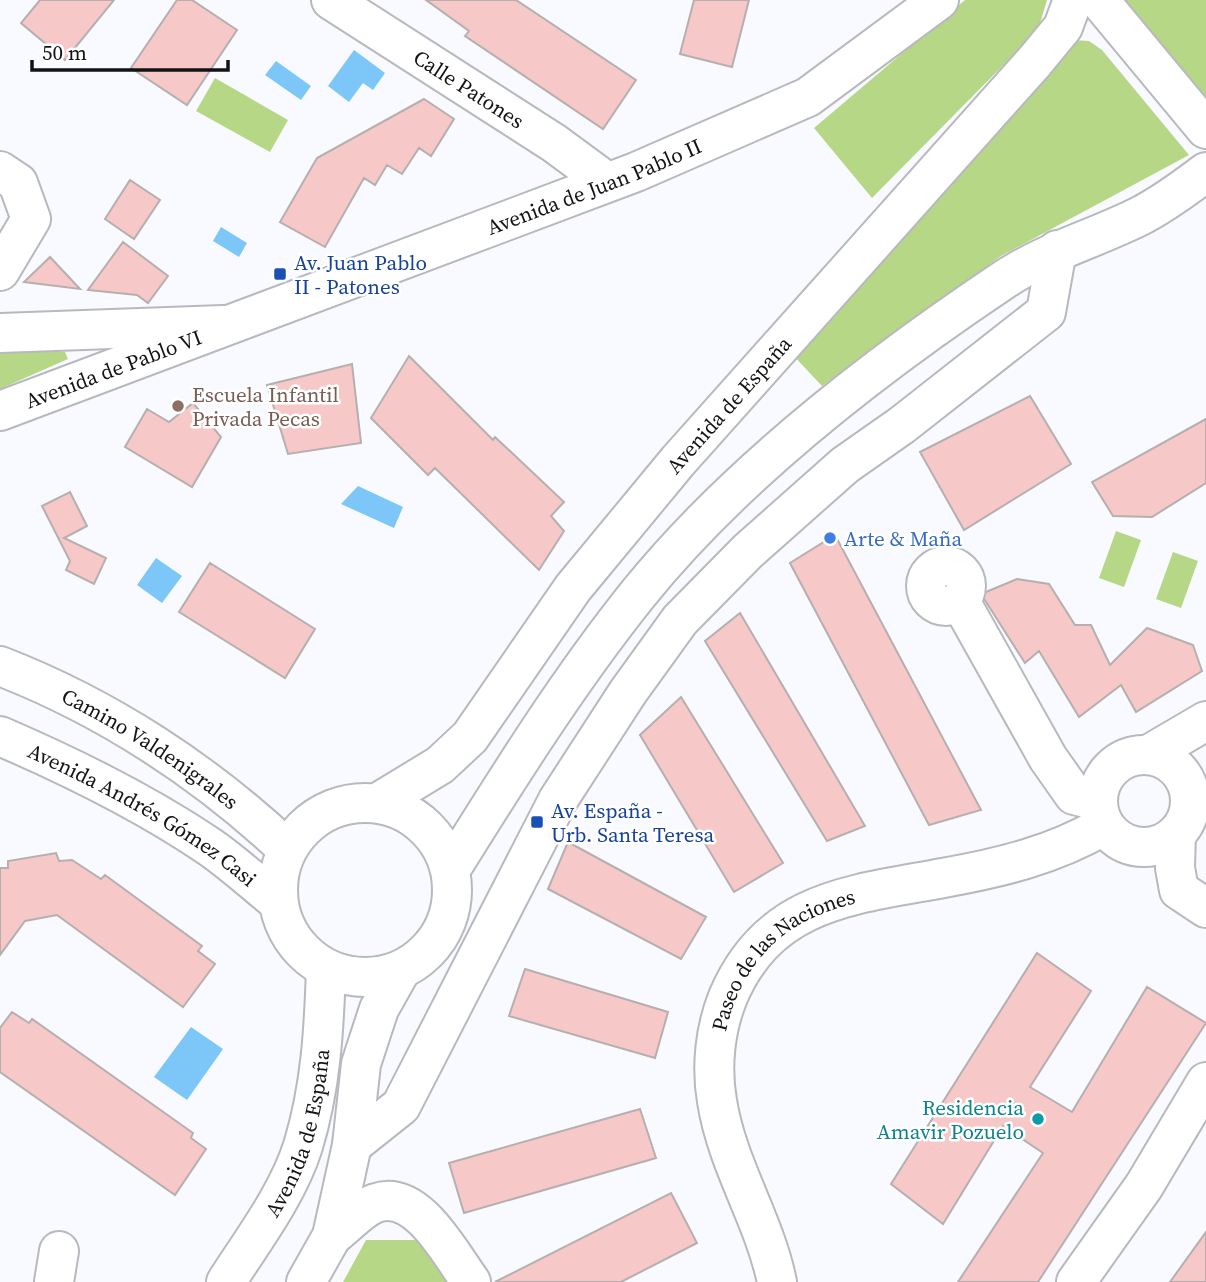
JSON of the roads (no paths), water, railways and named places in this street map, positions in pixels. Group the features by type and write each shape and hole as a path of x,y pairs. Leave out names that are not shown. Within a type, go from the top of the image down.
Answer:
{"street":[{"name":"Avenida de Juan Pablo II","path":"225,325 390,266 607,182 808,97 939,0"},
{"name":"Avenida de España","path":"379,802 440,765 470,737 573,588 686,452 1035,61 1063,27 1073,0"},
{"path":"1099,0 1206,129"},
{"name":"Calle Patones","path":"354,7 607,182"},
{"path":"450,869 513,770 638,594 722,503 824,412 1003,280 1057,250 1139,216 1206,172"},
{"path":"0,271 31,219 9,177"},
{"path":"352,1145 401,1106 558,800 628,692 680,620 748,551 845,465 902,425 1046,313 1057,250"},
{"path":"0,332 225,325"},
{"name":"Avenida de Pablo VI","path":"0,411 225,325"},
{"path":"960,601 1074,795 1101,813 1133,845 1148,847 1163,843 1189,823"},
{"name":"Camino Valdenigrales","path":"0,666 29,678 150,741 248,813 286,848"},
{"path":"1101,813 1104,778 1119,762 1148,755 1206,720"},
{"name":"Avenida Andrés Gómez Casi","path":"0,736 43,754 175,825 211,848 277,901"},
{"path":"1148,755 1176,767 1185,779 1190,809 1189,823 1175,868 1179,890 1206,908"},
{"path":"379,802 411,814 436,838 450,869 452,900 444,929 426,953 401,970 363,978 326,969 293,941 277,901 286,848 310,820 343,804 379,802"},
{"name":"Paseo de las Naciones","path":"777,1282 722,1129 716,1098 716,1039 722,1012 747,961 769,934 798,914 830,901 876,888 1011,864 1075,841 1101,813"},
{"name":"Avenida de España","path":"226,1282 280,1195 303,1147 324,1054 326,969"},
{"name":"Avenida de España","path":"306,1282 332,1236 352,1145 361,1063 379,1009 401,970"},
{"path":"1076,1282 1143,1186 1206,1082"},
{"path":"332,1236 376,1203 401,1202 419,1212 471,1282"}],"water":[{"path":"354,50 385,73 373,90 363,83 349,102 328,86"},
{"path":"276,61 311,86 301,100 265,75"},
{"path":"221,227 247,243 239,257 213,241"},
{"path":"358,486 403,507 394,528 341,504"},
{"path":"156,558 182,576 162,603 137,585"},
{"path":"191,1027 223,1049 187,1100 154,1077"}],"place":[{"name":"Av. Juan Pablo II - Patones","path":"280,274"},
{"name":"Escuela Infantil Privada Pecas","path":"178,406"},
{"name":"Arte & Maña","path":"830,538"},
{"name":"Av. España - Urb. Santa Teresa","path":"537,822"},
{"name":"Residencia Amavir Pozuelo","path":"1038,1119"}]}
